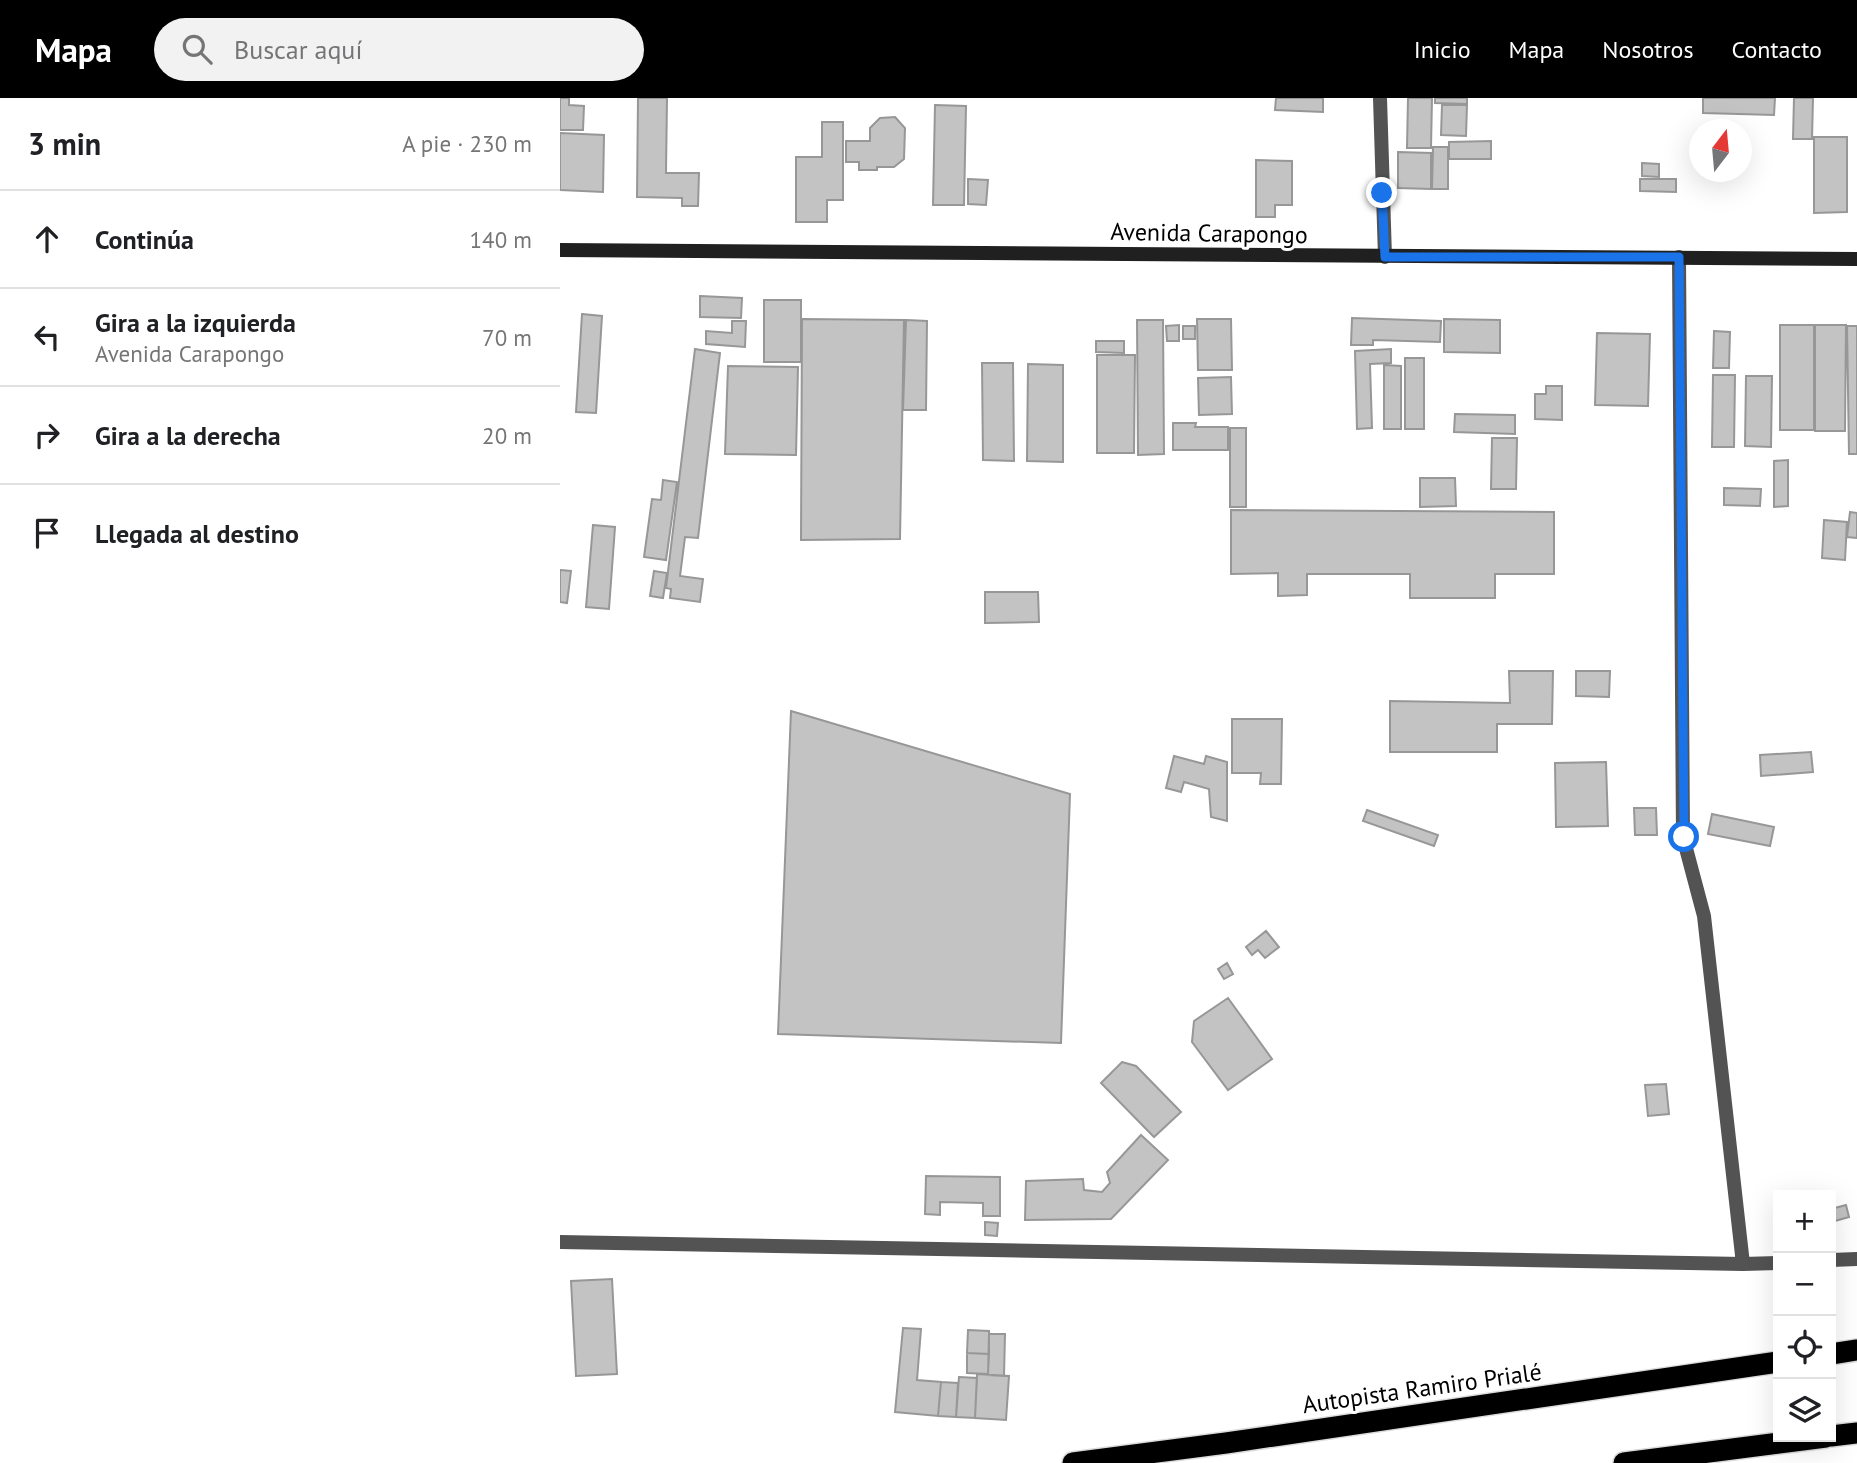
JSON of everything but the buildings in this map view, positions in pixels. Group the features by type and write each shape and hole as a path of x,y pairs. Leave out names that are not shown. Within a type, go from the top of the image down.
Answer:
{"highway":[{"path":"1836,1353 1857,1350"},
{"name":"Autopista Ramiro Prialé","path":"1073,1463 1773,1363"},
{"path":"1836,1435 1857,1433"},
{"path":"1624,1463 1783,1442"}],"street":[{"path":"1380,98 1385,257"},
{"name":"Avenida Carapongo","path":"560,250 1857,259"},
{"path":"1679,257 1684,837 1704,916 1744,1265"},
{"path":"560,1242 1744,1265 1773,1263"},
{"path":"1836,1260 1857,1259"}],"route":[{"path":"1382,193 1385,257 1679,257 1684,837"}]}
